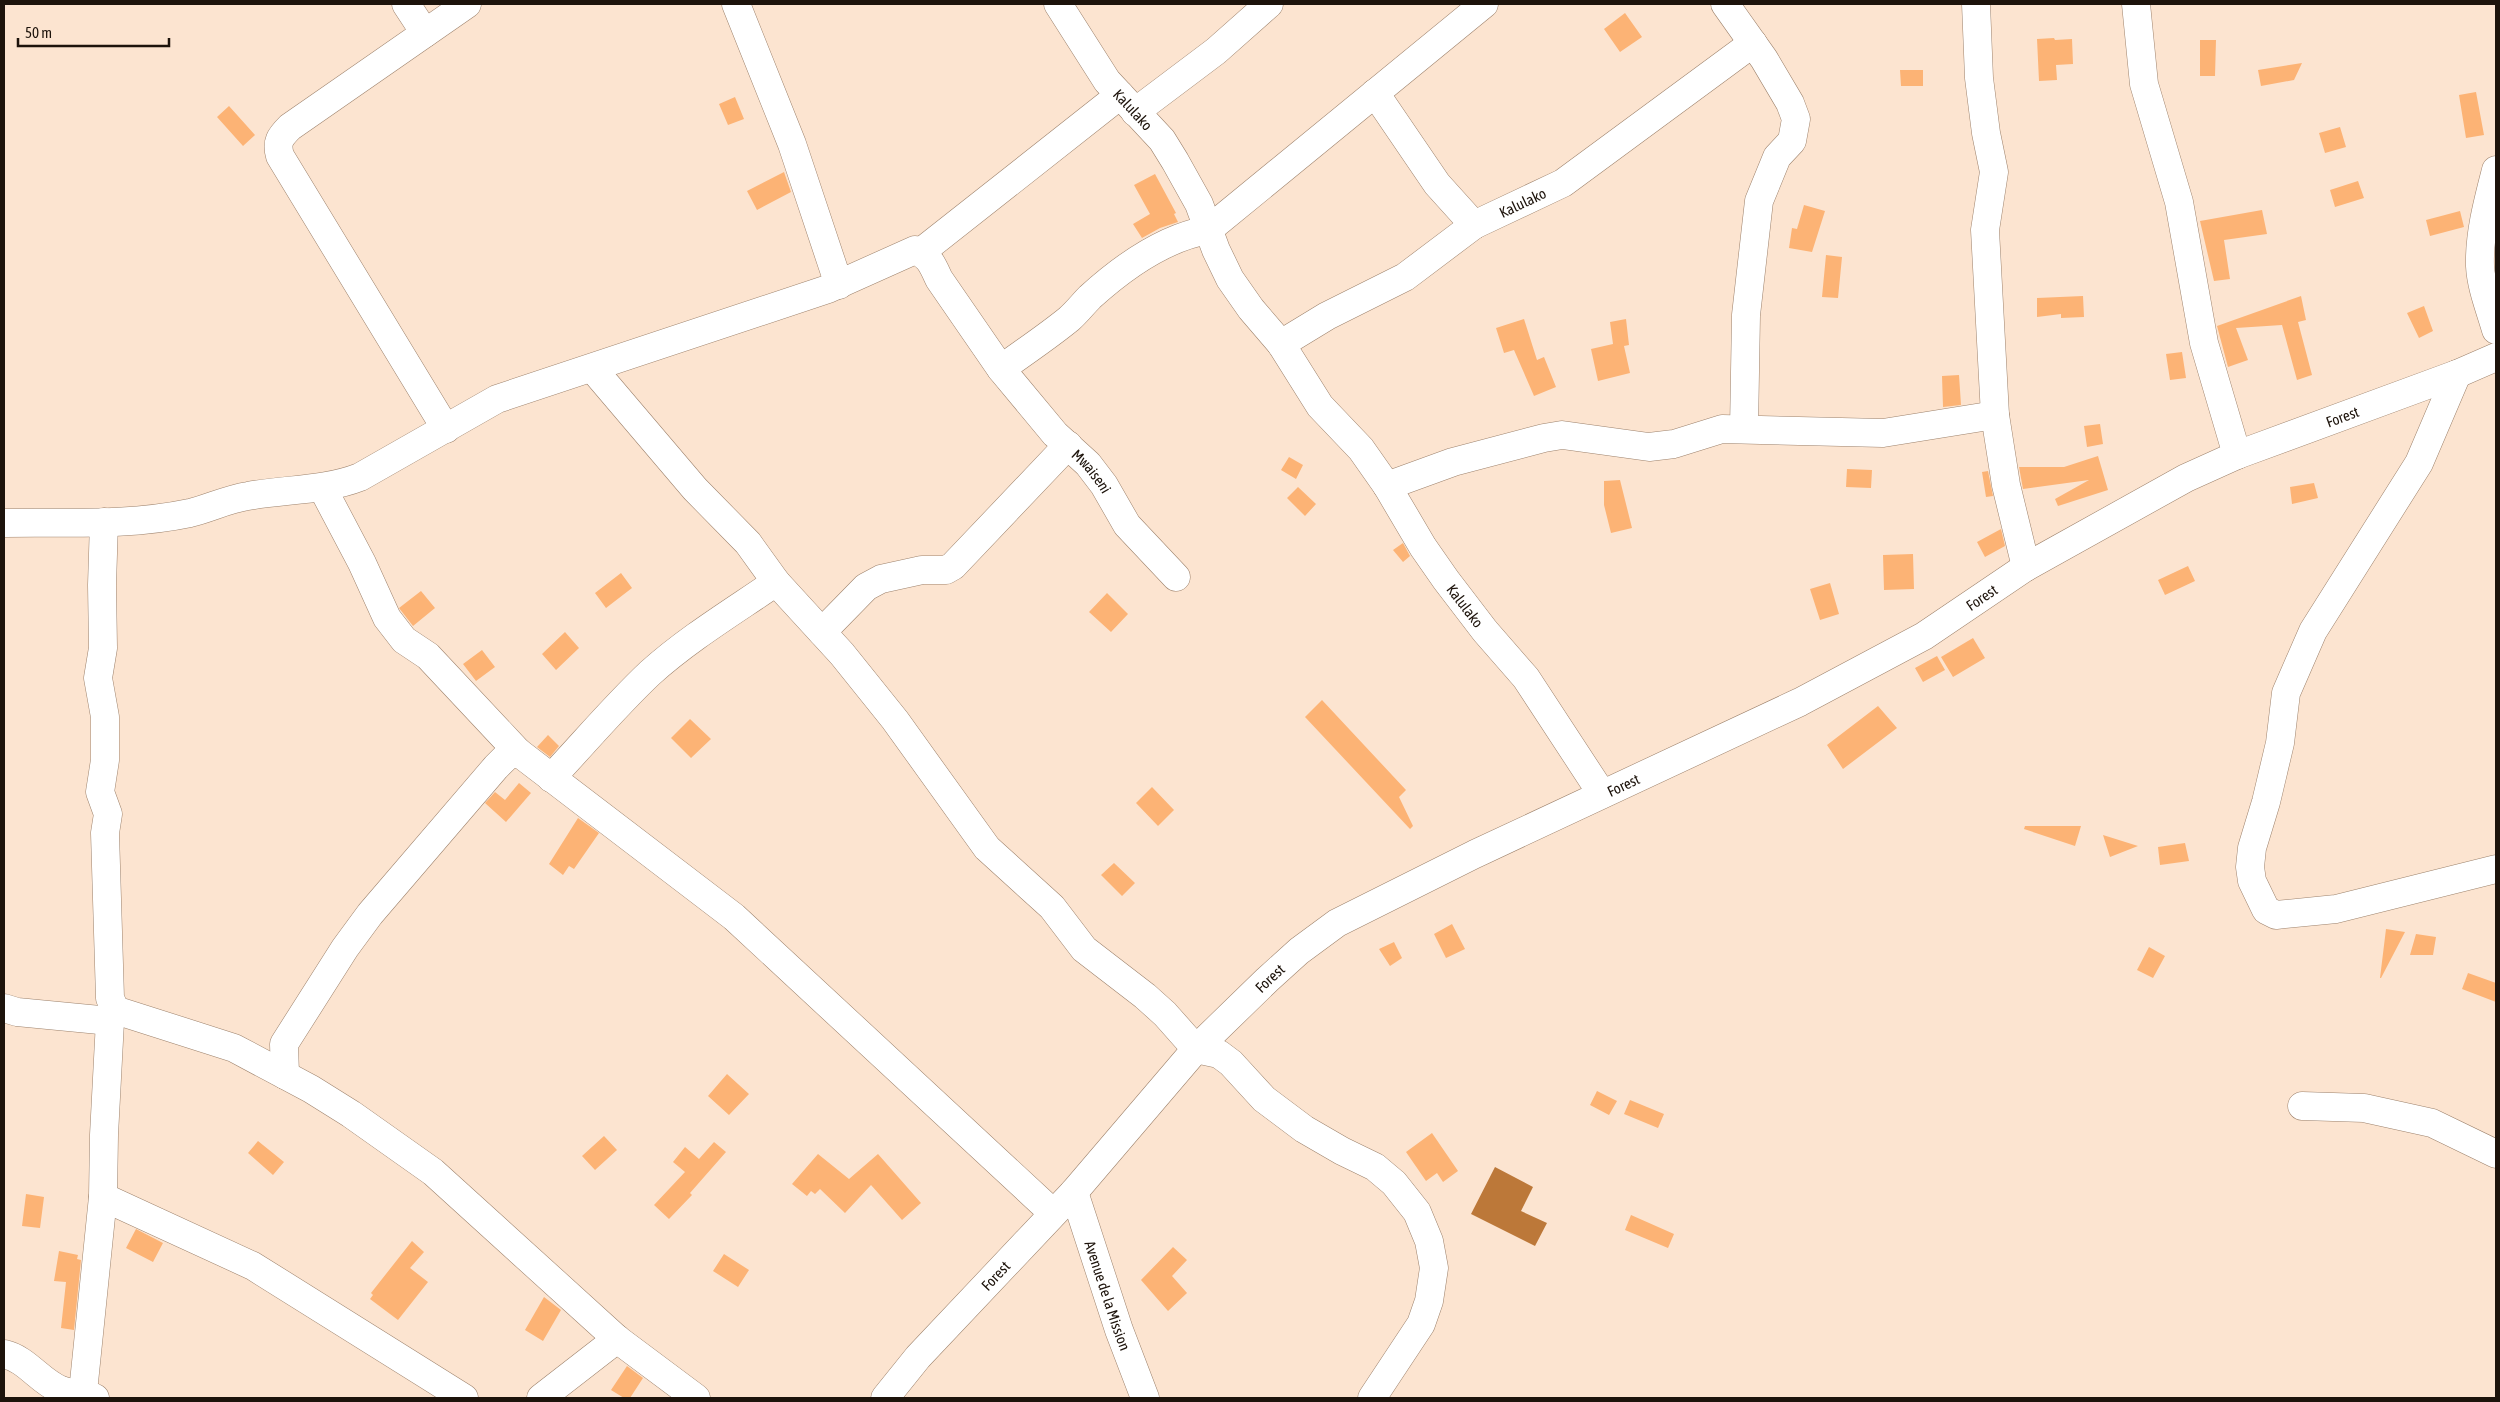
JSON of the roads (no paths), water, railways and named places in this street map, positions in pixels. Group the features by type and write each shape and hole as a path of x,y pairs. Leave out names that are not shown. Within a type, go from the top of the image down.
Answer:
{"street":[{"path":"406,4 425,33"},
{"path":"446,428 280,156 277,146 280,137 290,127 467,4"},
{"path":"736,4 792,144 839,285"},
{"name":"Kalulako","path":"1058,4 1107,81 1162,140 1199,204 1208,230 1230,279 1251,309 1281,344 1320,406 1361,449 1387,486 1423,547 1446,580 1485,631 1526,678 1602,794"},
{"path":"4,523 104,522 190,512 233,499 265,493 339,486 360,477 497,399 593,369 839,285 907,252 915,250 921,252 1128,104 1216,51 1269,4"},
{"path":"1001,369 1051,334 1090,297 1151,251 1190,233 1208,230 1484,4"},
{"path":"1725,4 1753,43 1790,103 1796,119 1792,141 1777,157 1759,202 1746,315 1744,429"},
{"path":"1976,4 1979,78 1986,133 1994,172 1985,230 1996,415 2006,485 2026,567"},
{"path":"2136,4 2144,84 2179,202 2188,243 2204,343 2236,455"},
{"name":"Kalulako","path":"1281,344 1327,316 1405,277 1474,225 1563,183 1753,43"},
{"path":"1375,93 1437,184 1474,225"},
{"path":"2496,170 2483,232 2480,267 2496,330"},
{"name":"Mwaiseni","path":"921,252 932,263 939,279 1001,369 1055,434 1088,464 1104,485 1127,526 1176,577"},
{"name":"Forest","path":"885,1398 918,1357 1074,1192 1196,1049 1299,951 1337,923 1475,854 1800,702 1899,650 1953,618 2026,567 2121,513 2236,455 2457,374 2496,357"},
{"path":"593,369 695,490 748,543 776,582 822,632 895,720 987,848 1052,907 1084,949 1145,996 1165,1014 1196,1049 1219,1054 1264,1099 1304,1129 1342,1152 1375,1167 1394,1183 1417,1212 1429,1242 1434,1268 1429,1301 1421,1324 1372,1398"},
{"path":"2457,374 2419,463 2313,631 2300,657 2286,693 2280,743 2266,802 2252,848 2250,867 2256,893 2266,910 2276,916 2336,909 2496,869"},
{"path":"1387,486 1454,462 1544,438 1562,436 1649,447 1674,444 1712,431 1744,429 1883,433 1996,415"},
{"path":"822,632 866,587 881,579 922,570 946,570 953,566 1068,446"},
{"path":"323,489 362,563 387,618 404,640 428,656 518,752 734,917 1053,1213"},
{"path":"4,1354 26,1365 58,1389 89,1395 113,1016 110,998 105,833 108,814 100,792 105,760 105,717 98,678 103,648 104,522"},
{"path":"551,778 620,703 652,672 688,642 776,582"},
{"path":"284,1075 284,1044 345,948 370,914 496,767 507,756 518,752"},
{"path":"4,1008 17,1012 113,1016 222,1043 284,1075 351,1114 433,1172 617,1339 696,1398"},
{"path":"243,1053 284,1044"},
{"path":"2302,1106 2364,1108 2432,1123 2496,1154"},
{"name":"Avenue de la Mission","path":"1074,1192 1119,1330 1145,1398"},
{"path":"103,1196 253,1266 464,1398"},
{"path":"542,1398 617,1339"}]}
